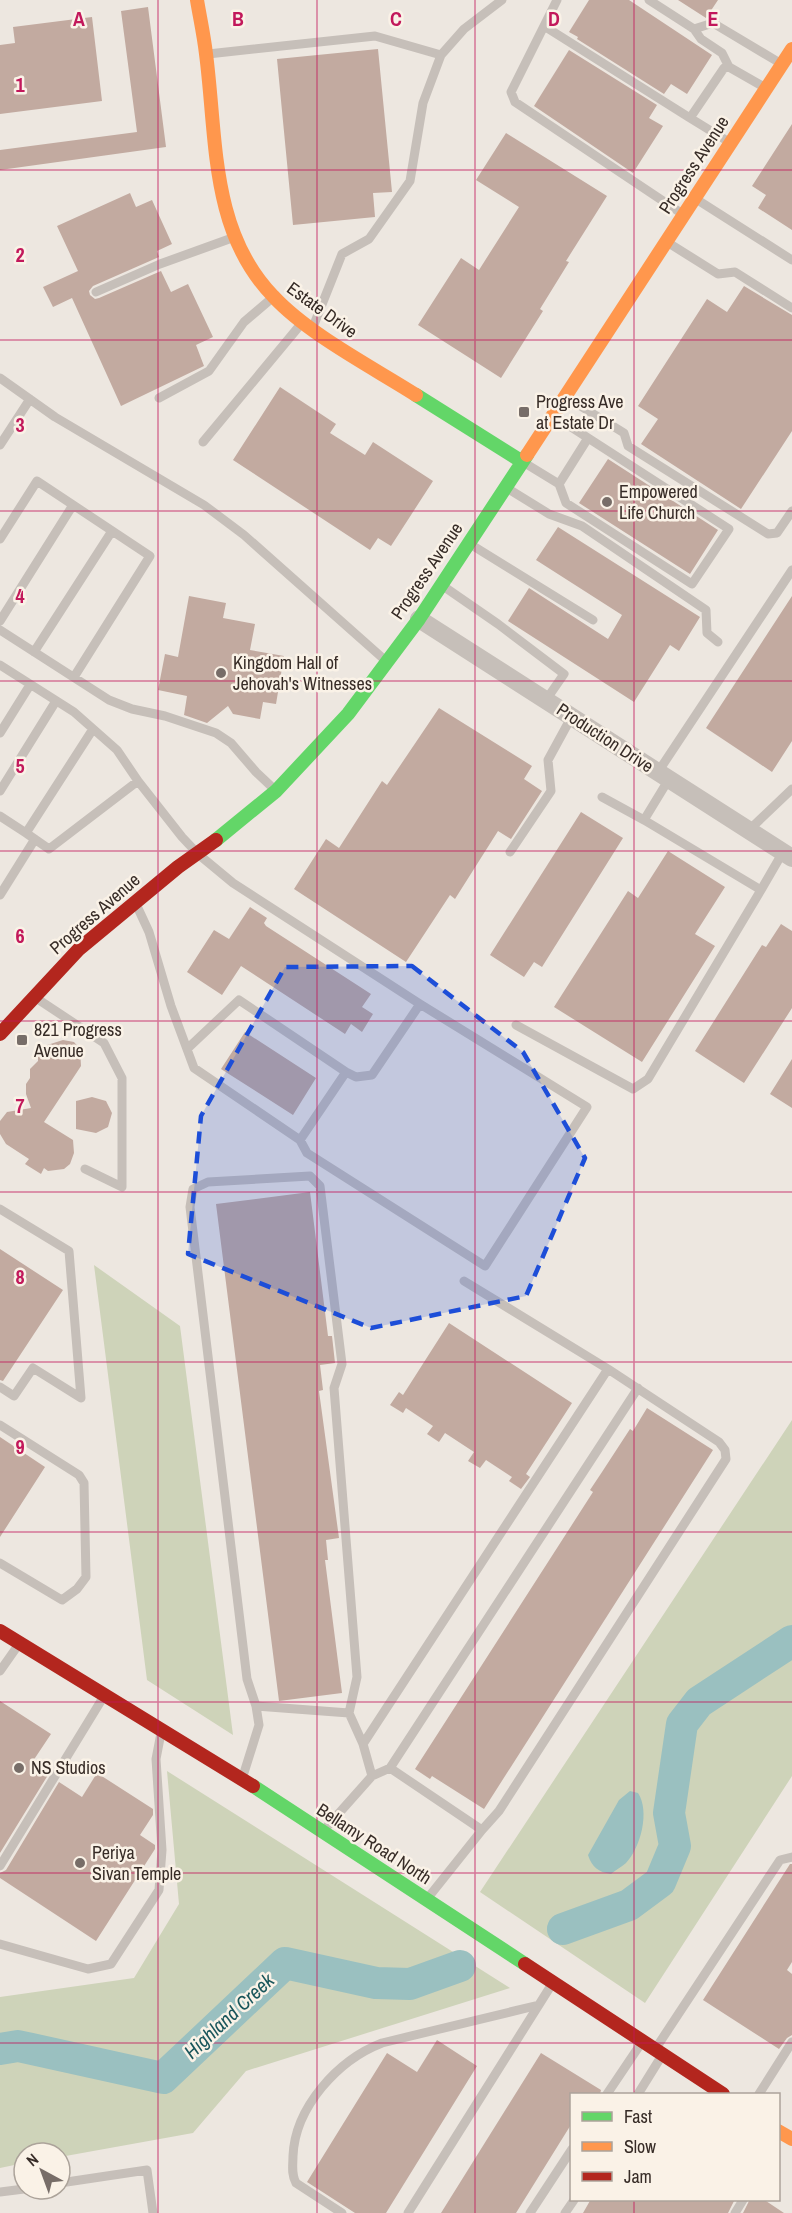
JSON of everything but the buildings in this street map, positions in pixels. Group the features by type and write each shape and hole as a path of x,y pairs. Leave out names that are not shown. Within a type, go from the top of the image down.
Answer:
{"street":[{"name":"Estate Drive","path":"197,0 206,54 215,154 222,200 234,237 254,273 273,297 308,326 521,461"},
{"name":"Progress Avenue","path":"0,1034 79,949 178,867 198,854 276,791 348,714 419,619 792,49"},
{"name":"Production Drive","path":"419,619 787,855"},
{"name":"Bellamy Road North","path":"0,1631 242,1779 721,2093"}],"lane":[{"path":"204,442 308,326 342,254 369,239 410,181 423,103 441,55 464,29 502,0"},
{"path":"557,0 510,92 515,102 683,215"},
{"path":"649,0 694,29 701,39 722,53 729,67 766,89"},
{"path":"694,29 713,23 782,65"},
{"path":"544,26 730,143"},
{"path":"206,54 375,36 441,55"},
{"path":"690,118 724,68 729,67"},
{"path":"694,197 792,260"},
{"path":"96,292 160,264 234,237"},
{"path":"666,241 718,274 735,272 792,308"},
{"path":"159,398 209,371 244,322 273,297"},
{"path":"0,378 55,417 204,505 243,536 387,662"},
{"path":"564,396 624,433 628,446 768,534 777,533 792,511"},
{"path":"0,445 30,399"},
{"path":"521,461 559,484 566,503 692,584 729,529 552,414"},
{"path":"559,484 588,438"},
{"path":"0,538 37,481 150,556 74,677"},
{"path":"505,486 549,514 582,526 706,610 707,633 718,642"},
{"path":"0,621 73,505"},
{"path":"34,652 112,531"},
{"path":"468,543 593,620"},
{"path":"644,820 664,775 792,570"},
{"path":"441,585 498,624 564,674 546,700"},
{"path":"0,630 117,703 216,733 231,743 276,791"},
{"path":"0,665 74,712 117,750 182,837 198,854 233,883 420,1004 587,1107 485,1266 308,1153 300,1140 194,1068 171,1006 149,932 135,902"},
{"path":"0,733 30,685"},
{"path":"0,790 56,701"},
{"path":"510,852 551,791 548,760 572,717"},
{"path":"26,833 93,729"},
{"path":"0,816 49,849 138,781"},
{"path":"749,830 792,789"},
{"path":"602,797 762,890"},
{"path":"0,895 35,839"},
{"path":"516,1024 633,1089 648,1079 762,890 787,855"},
{"path":"34,996 104,1044 122,1078 122,1187 85,1169"},
{"path":"187,1049 239,1000 346,1072 356,1077 372,1075 420,1004"},
{"path":"300,1140 346,1072"},
{"path":"242,1779 260,1725 247,1679 190,1207 193,1189 208,1182 310,1176 320,1186 342,1364 334,1388 357,1677 349,1713 363,1743 372,1776"},
{"path":"0,1209 69,1251 81,1398 33,1368 14,1396 0,1387"},
{"path":"426,1900 500,1811 726,1459 725,1450 719,1442 608,1369 464,1281"},
{"path":"363,1743 608,1369"},
{"path":"322,1832 372,1776 390,1768 638,1388"},
{"path":"0,1425 79,1475 84,1483 86,1577 77,1589 62,1600 0,1563"},
{"path":"0,1671 20,1644"},
{"path":"0,1866 104,1696"},
{"path":"256,1706 349,1713"},
{"path":"0,1944 88,1969 111,1964 159,1890 162,1850 156,1759 162,1730"},
{"path":"390,1768 483,1830"},
{"path":"639,2093 659,2053 780,1860 792,1857"},
{"path":"408,2213 553,1983"},
{"path":"342,2213 296,2183 292,2171 294,2143 299,2124 309,2105 324,2085 361,2053 382,2043 539,2005"},
{"path":"608,2093 642,2042"},
{"path":"760,2093 792,2042"},
{"path":"530,2213 570,2152"},
{"path":"72,2181 147,2170 153,2213"}],"highlighted area":[{"path":"412,966 523,1052 585,1158 526,1296 371,1328 188,1254 201,1116 285,967"}],"green space":[{"path":"94,1265 180,1326 233,1735 147,1680"},
{"path":"792,1420 792,1776 645,2003 480,1892"},
{"path":"167,1771 510,1988 246,2071 193,2133 72,2155 72,2141 12,2141 12,2166 0,2168 0,1997 134,1978 179,1904"}],"water":[{"path":"630,1791 638,1793 642,1801 643,1819 640,1839 626,1863 611,1874 602,1872 591,1863 588,1855 619,1800"}],"waterway":[{"name":"Highland Creek","path":"563,1929 629,1905 660,1882 675,1846 669,1813 682,1724 699,1702 792,1641"},
{"name":"Highland Creek","path":"0,2049 18,2046 163,2078 285,1963 376,1983 410,1984 460,1966"}],"traffic: fast":[{"path":"416,395 521,461"},
{"path":"216,840 276,791 348,714 419,619 527,455"},
{"path":"253,1786 525,1964"}],"traffic: slow":[{"path":"197,0 205,47 220,182 237,243 252,270 287,310 322,337 416,395"},
{"path":"527,455 792,49"},
{"path":"780,2132 792,2139"}],"traffic: jam":[{"path":"0,1034 79,949 178,867 216,840"},
{"path":"0,1631 253,1786"},
{"path":"525,1964 721,2093"}],"place":[{"name":"Progress Ave at Estate Dr","path":"524,412"},
{"name":"Empowered Life Church","path":"607,502"},
{"name":"Kingdom Hall of Jehovah's Witnesses","path":"221,673"},
{"name":"821 Progress Avenue","path":"22,1040"},
{"name":"NS Studios","path":"19,1768"},
{"name":"Periya Sivan Temple","path":"80,1863"}]}
